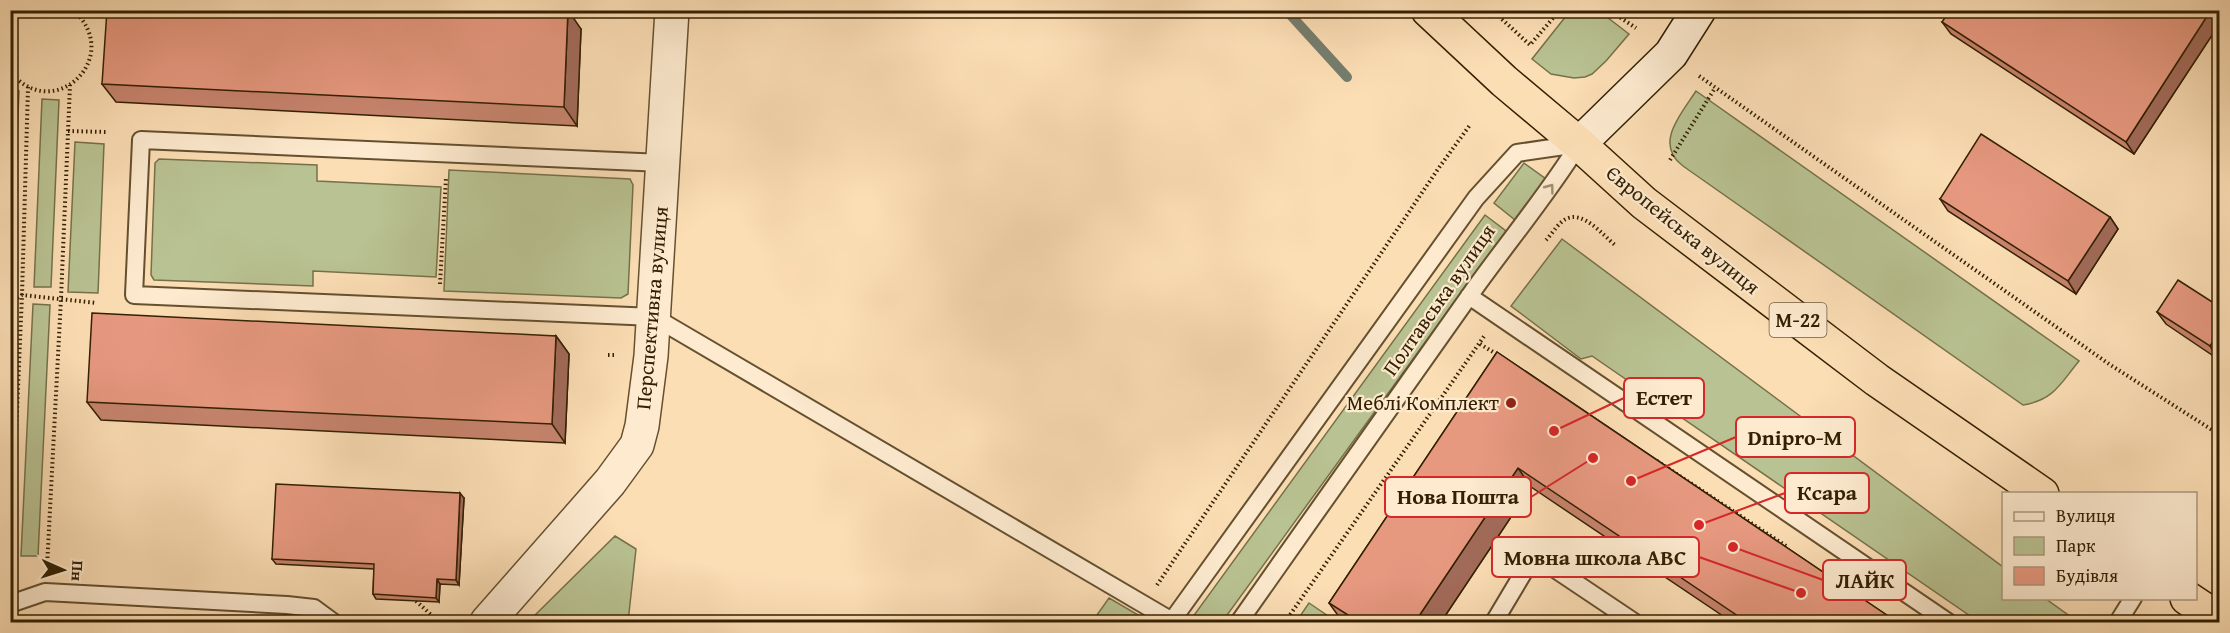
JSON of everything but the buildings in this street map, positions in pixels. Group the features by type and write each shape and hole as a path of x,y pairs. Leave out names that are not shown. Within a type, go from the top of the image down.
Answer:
{"highway":[{"name":"Європейська вулиця","path":"1428,10 1503,81 1579,144 1644,203 1867,373 2039,492"},
{"path":"2190,600 2220,620"}],"street":[{"name":"Перспективна вулиця","path":"487,622 610,482 637,445 650,368 672,10"},
{"path":"1579,144 1671,54 1700,10"}],"lane":[{"path":"663,163 141,140 134,295 654,317 1172,622 1476,198 1517,153 1579,144"},
{"name":"Полтавська вулиця","path":"1239,622 1469,296 1554,184 1579,144"},
{"path":"1469,296 1948,622"},
{"path":"1494,622 1534,555 1634,622"},
{"path":"10,604 46,592 303,606 314,608 333,622"},
{"path":"2118,622 2132,600"}],"path":[{"path":"10,23 22,10"},
{"path":"10,71 17,80 28,87 49,92 70,85 84,71 89,62 92,43 85,24 73,10"},
{"path":"1492,10 1530,45 1560,10"},
{"path":"1609,10 1636,28"},
{"path":"1699,76 2109,364 2220,435"},
{"path":"46,592 70,85"},
{"path":"10,574 28,87"},
{"path":"1670,160 1715,88"},
{"path":"1143,605 1470,125"},
{"path":"68,131 106,132"},
{"path":"439,307 439,259 447,154"},
{"path":"1541,246 1563,221 1574,217 1582,218 1616,245"},
{"path":"10,303 22,295 97,303"},
{"path":"1285,622 1480,344 1497,315"},
{"path":"1480,344 1500,357"},
{"path":"1656,460 1794,551"},
{"path":"416,601 439,622"}],"green space":[{"path":"1570,11 1599,11 1629,34 1606,61 1592,74 1585,77 1574,78 1551,74 1532,59"},
{"path":"11,87 19,91 11,276"},
{"path":"1696,91 2079,361 2056,390 2034,403 2023,405 1683,166 1674,157 1670,148 1670,138 1673,128"},
{"path":"42,99 59,100 51,287 34,287"},
{"path":"75,142 104,144 98,293 68,292"},
{"path":"159,159 317,165 317,181 441,187 436,277 313,271 313,286 154,280 151,275 155,163"},
{"path":"1524,163 1546,179 1515,220 1494,203"},
{"path":"449,170 630,179 633,185 628,294 621,298 444,291"},
{"path":"1485,215 1506,231 1222,622 1191,622 1192,618"},
{"path":"1562,239 2002,566 2002,600 2047,600 2078,622 1979,622 1592,356 1581,359 1511,306"},
{"path":"33,304 50,305 38,556 21,556"},
{"path":"615,536 636,549 628,622 528,622"},
{"path":"1109,598 1140,616 1146,622 1092,622"},
{"path":"1309,603 1337,622 1296,622"}],"waterway":[{"path":"1286,10 1347,77"}],"place":[{"name":"Меблі Комплект","path":"1511,403"},
{"name":"Естет","path":"1554,431"},
{"name":"Нова Пошта","path":"1593,458"},
{"name":"Dnipro-M","path":"1631,481"},
{"name":"Ксара","path":"1699,525"},
{"name":"ЛАЙК","path":"1733,547"},
{"name":"Мовна школа ABC","path":"1801,593"}]}
